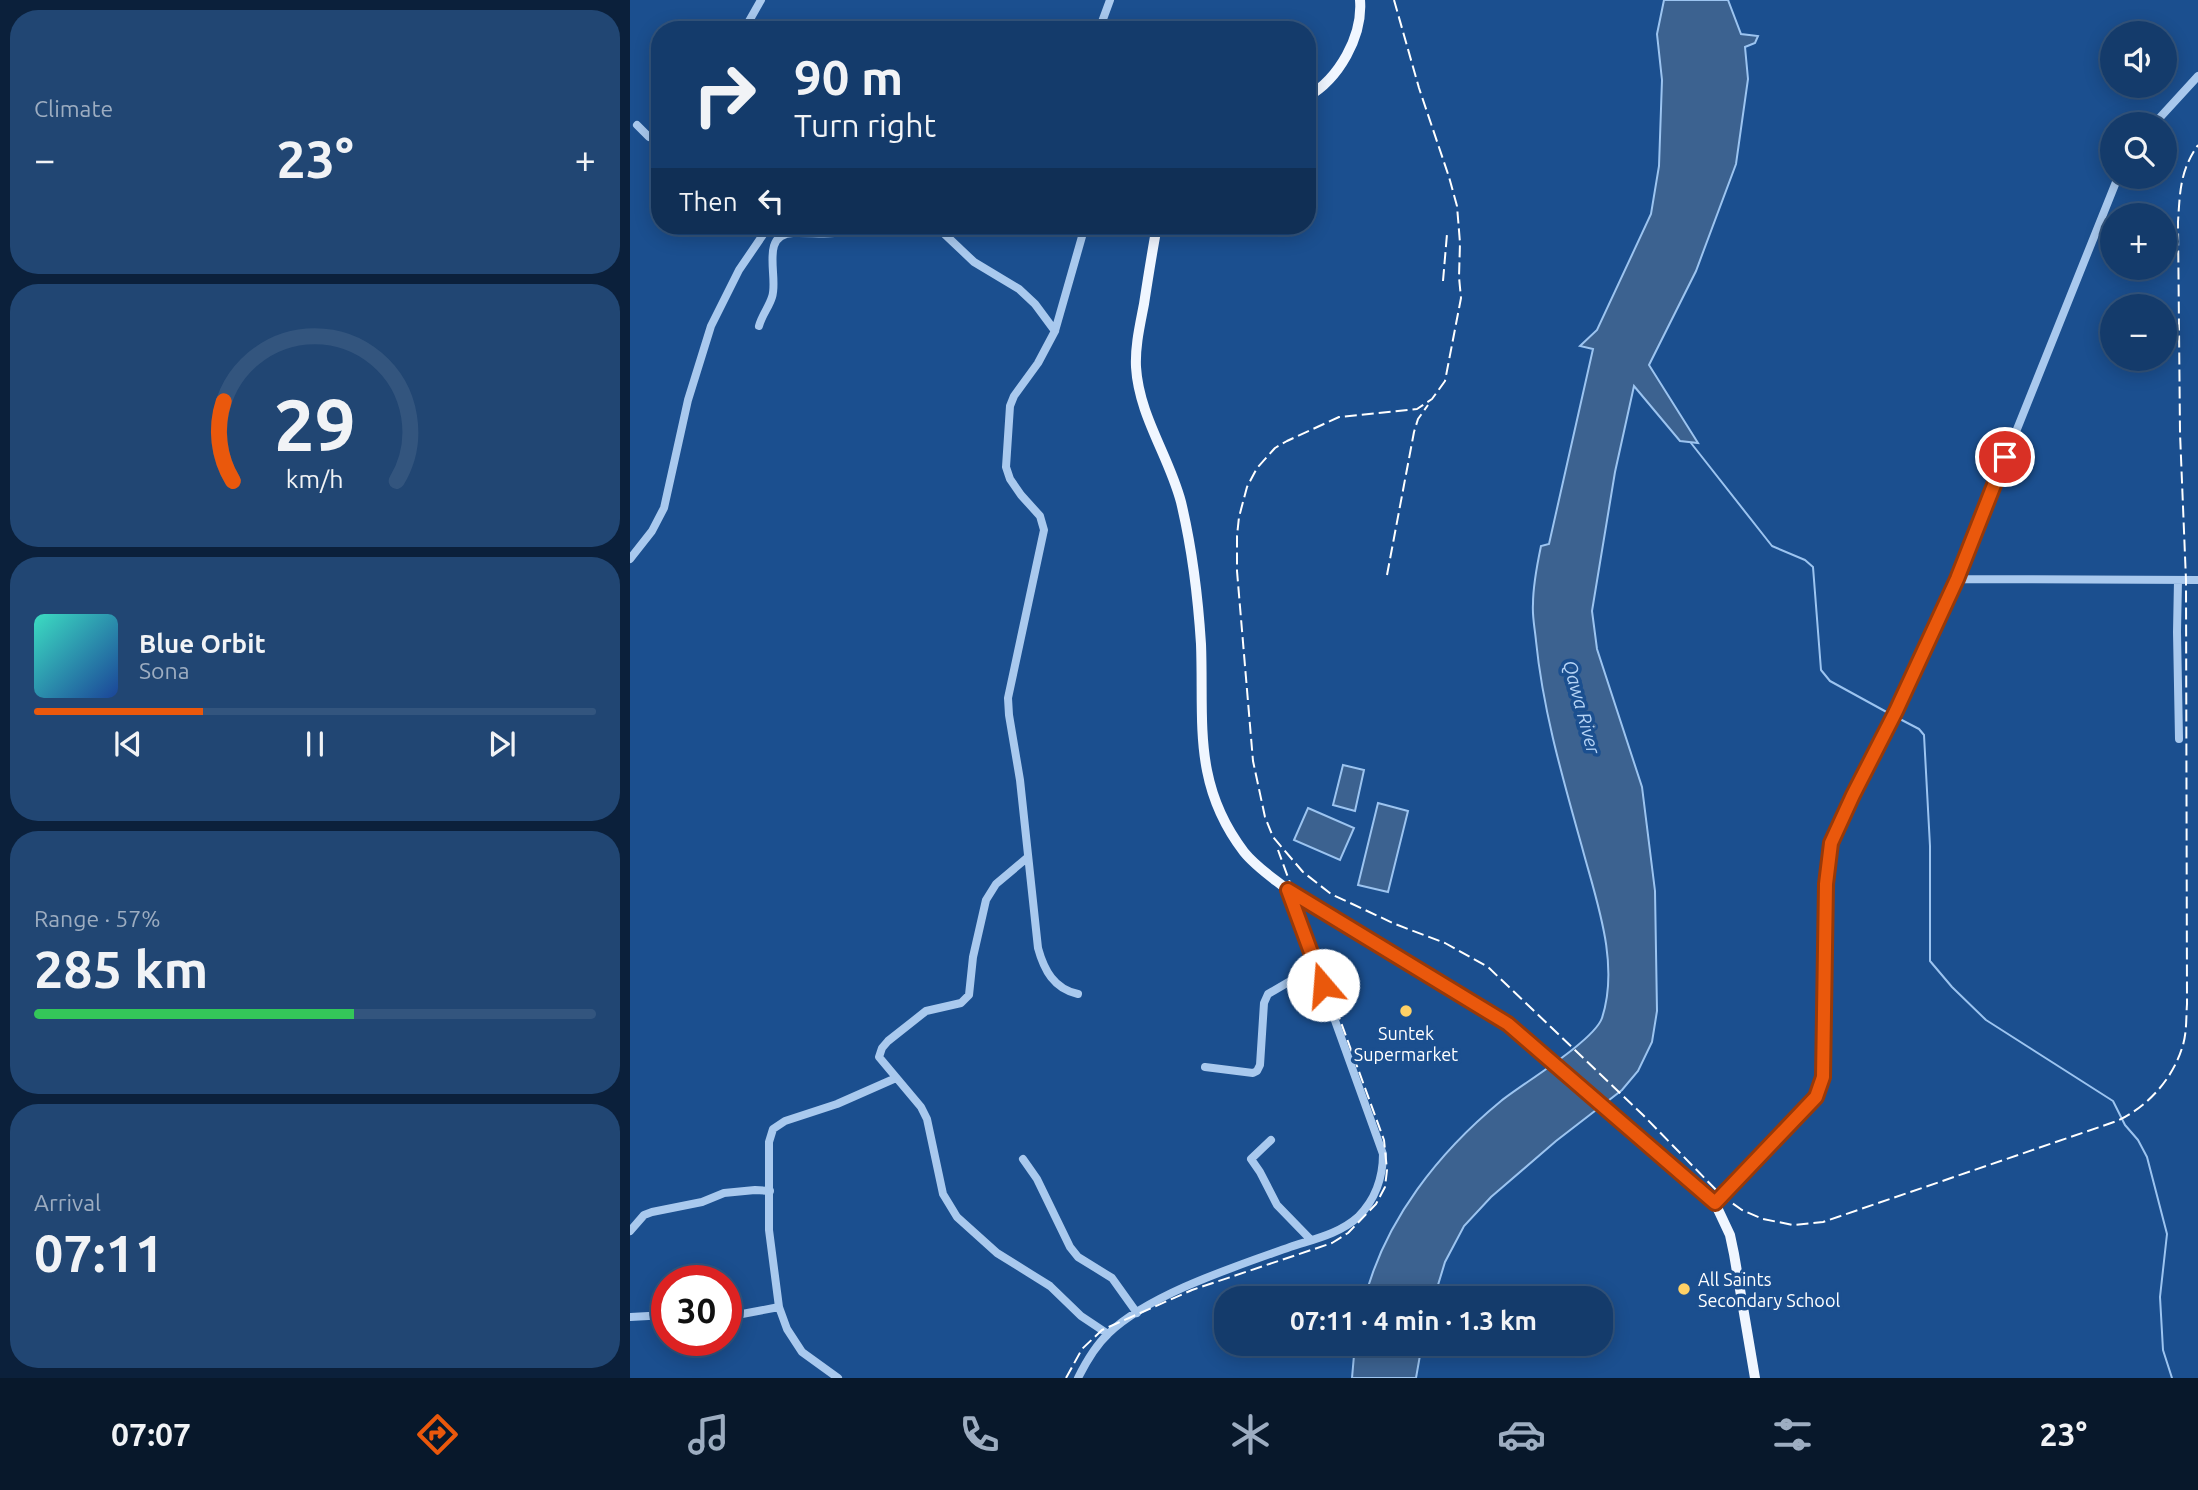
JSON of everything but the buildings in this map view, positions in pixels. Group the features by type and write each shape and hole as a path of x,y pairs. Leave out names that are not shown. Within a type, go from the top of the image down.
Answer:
{"main road":[{"path":"1316,90 1334,76 1345,55 1361,15 1360,0"},
{"path":"1155,235 1139,332 1137,375 1144,409 1181,502 1190,551 1201,645 1203,751 1213,792 1230,829 1244,852 1288,890 1491,1012 1547,1056 1715,1203 1726,1226 1734,1254 1755,1378"}],"street":[{"path":"749,21 761,0"},
{"path":"1102,21 1110,0"},
{"path":"2165,112 2198,76"},
{"path":"637,125 651,138"},
{"path":"1715,1203 1816,1097 1823,1077 1827,864 1836,831 1896,711 1957,579 2113,189"},
{"path":"630,559 652,531 664,508 688,400 711,326 738,270 763,235"},
{"path":"759,326 762,313 772,297 772,251 777,242 787,235"},
{"path":"946,235 974,262 1019,289 1035,304 1055,331"},
{"path":"1078,994 1061,988 1044,968 1038,948 1008,698 1044,530 1040,516 1010,479 1005,452 1010,406 1055,331 1082,235"},
{"path":"1957,579 2198,580"},
{"path":"2178,580 2179,739"},
{"path":"1028,857 996,884 986,900 973,957 969,995 961,1003 926,1011 882,1048 879,1052 880,1061 921,1107 927,1119 943,1194 957,1217 997,1253 1050,1286 1081,1315 1108,1334"},
{"path":"1078,1378 1085,1363 1108,1334 1137,1313 1224,1270 1331,1234 1358,1217 1371,1200 1383,1168 1383,1154 1288,890"},
{"path":"1205,1067 1253,1073 1257,1071 1260,1065 1264,1003 1268,994 1316,966"},
{"path":"838,1378 803,1352 787,1329 779,1307 769,1230 769,1142 773,1129 785,1121 837,1104 896,1078"},
{"path":"1271,1140 1251,1159 1277,1205 1311,1240"},
{"path":"1023,1159 1037,1179 1070,1247 1078,1257 1112,1278 1137,1313"},
{"path":"630,1231 644,1215 652,1212 702,1202 724,1193 770,1191"},
{"path":"742,1314 779,1307"},
{"path":"630,1317 651,1316"}],"water":[{"name":"Qawa River","path":"1664,0 1728,0 1741,34 1758,36 1755,43 1745,47 1748,79 1736,164 1696,271 1649,365 1698,443 1680,441 1634,386 1615,472 1592,611 1597,649 1642,787 1655,891 1657,1011 1652,1042 1638,1071 1622,1090 1556,1141 1491,1197 1464,1226 1445,1262 1438,1286 1369,1286 1386,1241 1400,1215 1436,1165 1456,1142 1501,1101 1586,1038 1602,1018 1607,997 1604,932 1549,719 1539,667 1533,597 1541,546 1549,544 1593,349 1580,346 1597,330 1651,214 1659,166 1662,80 1657,34"},
{"path":"1343,765 1364,770 1355,811 1333,805"},
{"path":"1378,803 1408,811 1388,892 1358,885"},
{"path":"1308,808 1354,828 1340,860 1294,840"},
{"path":"1354,1356 1420,1356 1416,1378 1352,1378"}],"waterway":[{"path":"1691,443 1772,546 1805,560 1813,567 1821,670 1830,681 1892,715"},
{"path":"1896,717 1919,729 1924,735 1930,846 1930,961 1986,1020 2113,1101 2125,1125 2138,1140 2147,1157 2167,1234 2160,1297 2163,1350 2172,1378"}],"railway":[{"path":"1394,0 1457,206 1461,298 1445,381 1432,399 1417,409 1339,417 1287,441 1275,448 1257,468 1247,487 1239,517 1237,571 1253,761 1265,817 1273,837 1303,872 1331,894 1395,924 1445,943 1488,967 1643,1115 1722,1196 1742,1210 1763,1219 1793,1225 1823,1222 2117,1121 2148,1100 2165,1081 2178,1060 2186,1032 2187,1004 2186,580 2180,433 2178,222 2184,173 2198,145"},
{"path":"1443,281 1447,234"},
{"path":"1387,575 1414,432 1418,419 1428,405"},
{"path":"1066,1378 1082,1349 1102,1330 1192,1290 1332,1243 1348,1233 1376,1204 1385,1187 1387,1170 1384,1140 1278,850"}],"place":[{"name":"Suntek Supermarket","path":"1406,1011"},
{"name":"All Saints Secondary School","path":"1684,1289"}],"route":[{"path":"1323,985 1288,890 1508,1024 1715,1203 1816,1097 1823,1077 1826,884 1831,843 1957,579 2005,457"}]}
